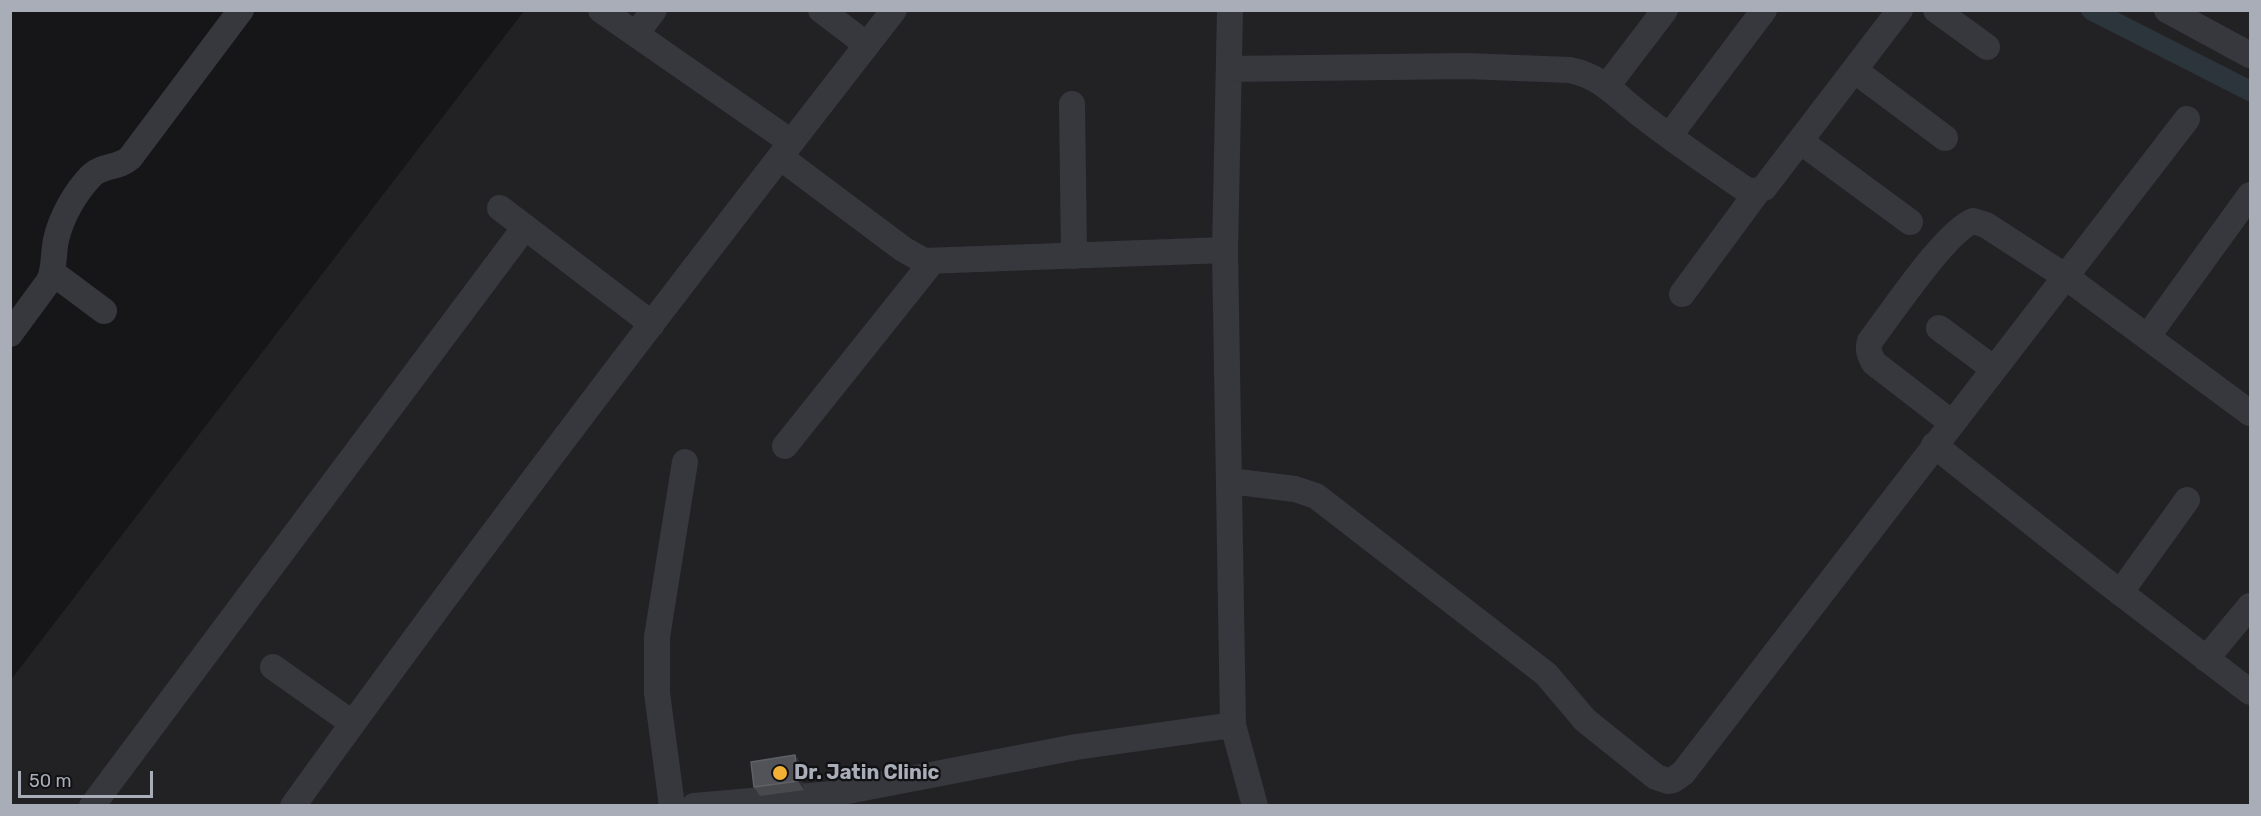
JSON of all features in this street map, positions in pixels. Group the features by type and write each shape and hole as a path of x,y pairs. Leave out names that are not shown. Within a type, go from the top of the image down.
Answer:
{"street":[{"path":"10,334 37,300 53,273 56,240 62,222 84,185 98,170 116,166 130,158 242,10"},
{"path":"601,10 636,34 785,150 918,259 932,262 1225,250"},
{"path":"636,34 654,10"},
{"path":"821,10 867,45"},
{"path":"293,806 352,723 652,324 894,10"},
{"path":"1230,10 1225,250 1233,725 1255,806"},
{"path":"1606,86 1665,10"},
{"path":"1670,135 1764,10"},
{"path":"1682,294 1758,191 1764,188 1900,10"},
{"path":"1936,10 1987,48"},
{"path":"2168,10 2250,56"},
{"path":"1229,69 1467,66 1570,70 1582,73 1606,86 1636,111 1745,189 1758,191"},
{"path":"1854,70 1945,138"},
{"path":"1072,104 1074,256"},
{"path":"1230,481 1296,489 1316,496 1546,674 1586,720 1656,777 1668,781 1673,780 1683,773 2187,119"},
{"path":"1800,141 1910,222"},
{"path":"2148,336 2250,195"},
{"path":"500,208 652,324"},
{"path":"1952,423 1874,363 1869,355 1868,347 1870,341 1940,250 1959,228 1973,220 1986,225 2066,277 2250,413"},
{"path":"92,806 525,227"},
{"path":"785,446 932,262"},
{"path":"53,273 104,311"},
{"path":"1939,328 1994,369"},
{"path":"1934,445 2120,593 2250,692"},
{"path":"672,806 657,693 657,638 685,462"},
{"path":"2120,593 2187,500"},
{"path":"2206,659 2250,606"},
{"path":"273,667 352,723"},
{"path":"694,806 753,804 832,794 852,797 1076,747 1233,725"}],"shaded area":[{"path":"524,11 2250,11 2250,805 11,805 10,681"}],"building":[{"path":"795,755 798,781 754,787 751,762"}],"waterway":[{"path":"2091,10 2250,91"}],"place":[{"name":"Dr. Jatin Clinic","path":"780,773"}]}
